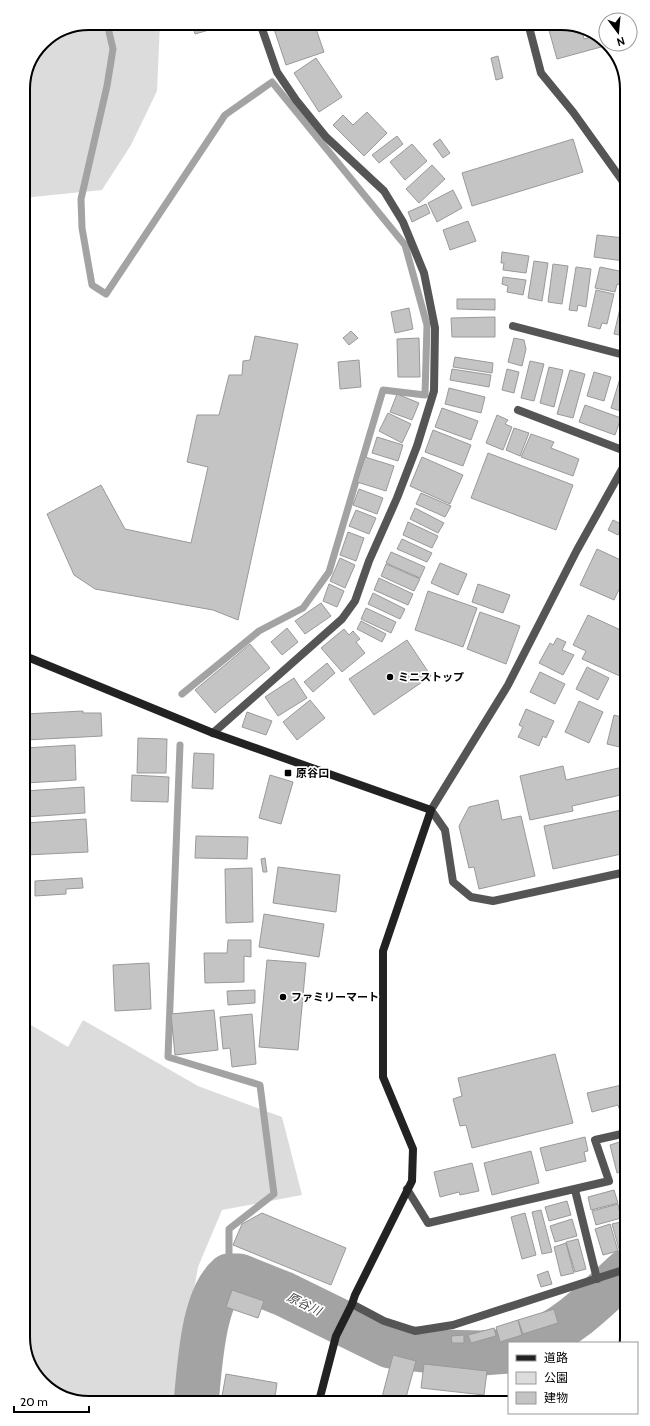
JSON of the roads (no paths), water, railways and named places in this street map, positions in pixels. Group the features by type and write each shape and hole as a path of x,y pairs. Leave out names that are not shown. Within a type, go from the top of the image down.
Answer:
{"street":[{"path":"213,733 342,619 355,601 369,561 397,498 417,446 434,391 435,328 424,272 403,222 384,191 326,137 296,100 277,72 262,30"},
{"path":"530,30 541,73 573,112 620,177"},
{"path":"513,326 620,354"},
{"path":"518,410 620,449"},
{"path":"321,1396 336,1336 412,1181 413,1149 383,1077 383,951 431,810 508,685 577,550 620,471"},
{"path":"30,658 213,733 431,810 445,830 453,882 471,897 493,901 620,873"},
{"path":"407,1190 428,1223 575,1190 608,1181 595,1140 620,1134"},
{"path":"575,1190 597,1279"},
{"path":"351,1305 384,1321 414,1331 453,1325 620,1271"}],"waterway":[{"path":"109,30 113,49 107,86 81,199 82,228 92,285 106,294 225,115 272,82 405,245 427,325 425,395 383,390 329,572 303,608 259,631 182,694"},
{"path":"180,745 168,1057 260,1085 274,1194 229,1229 229,1276"},
{"name":"原谷川","path":"197,1396 201,1353 208,1317 213,1301 220,1287 229,1276 239,1276 284,1294 390,1346 439,1352 482,1353 508,1351"},
{"name":"原谷川","path":"533,1342 545,1337 570,1321 620,1277"}],"place":[{"name":"ミニストップ","path":"390,677"},
{"name":"原谷口","path":"288,773"},
{"name":"ファミリーマート","path":"283,997"}]}
